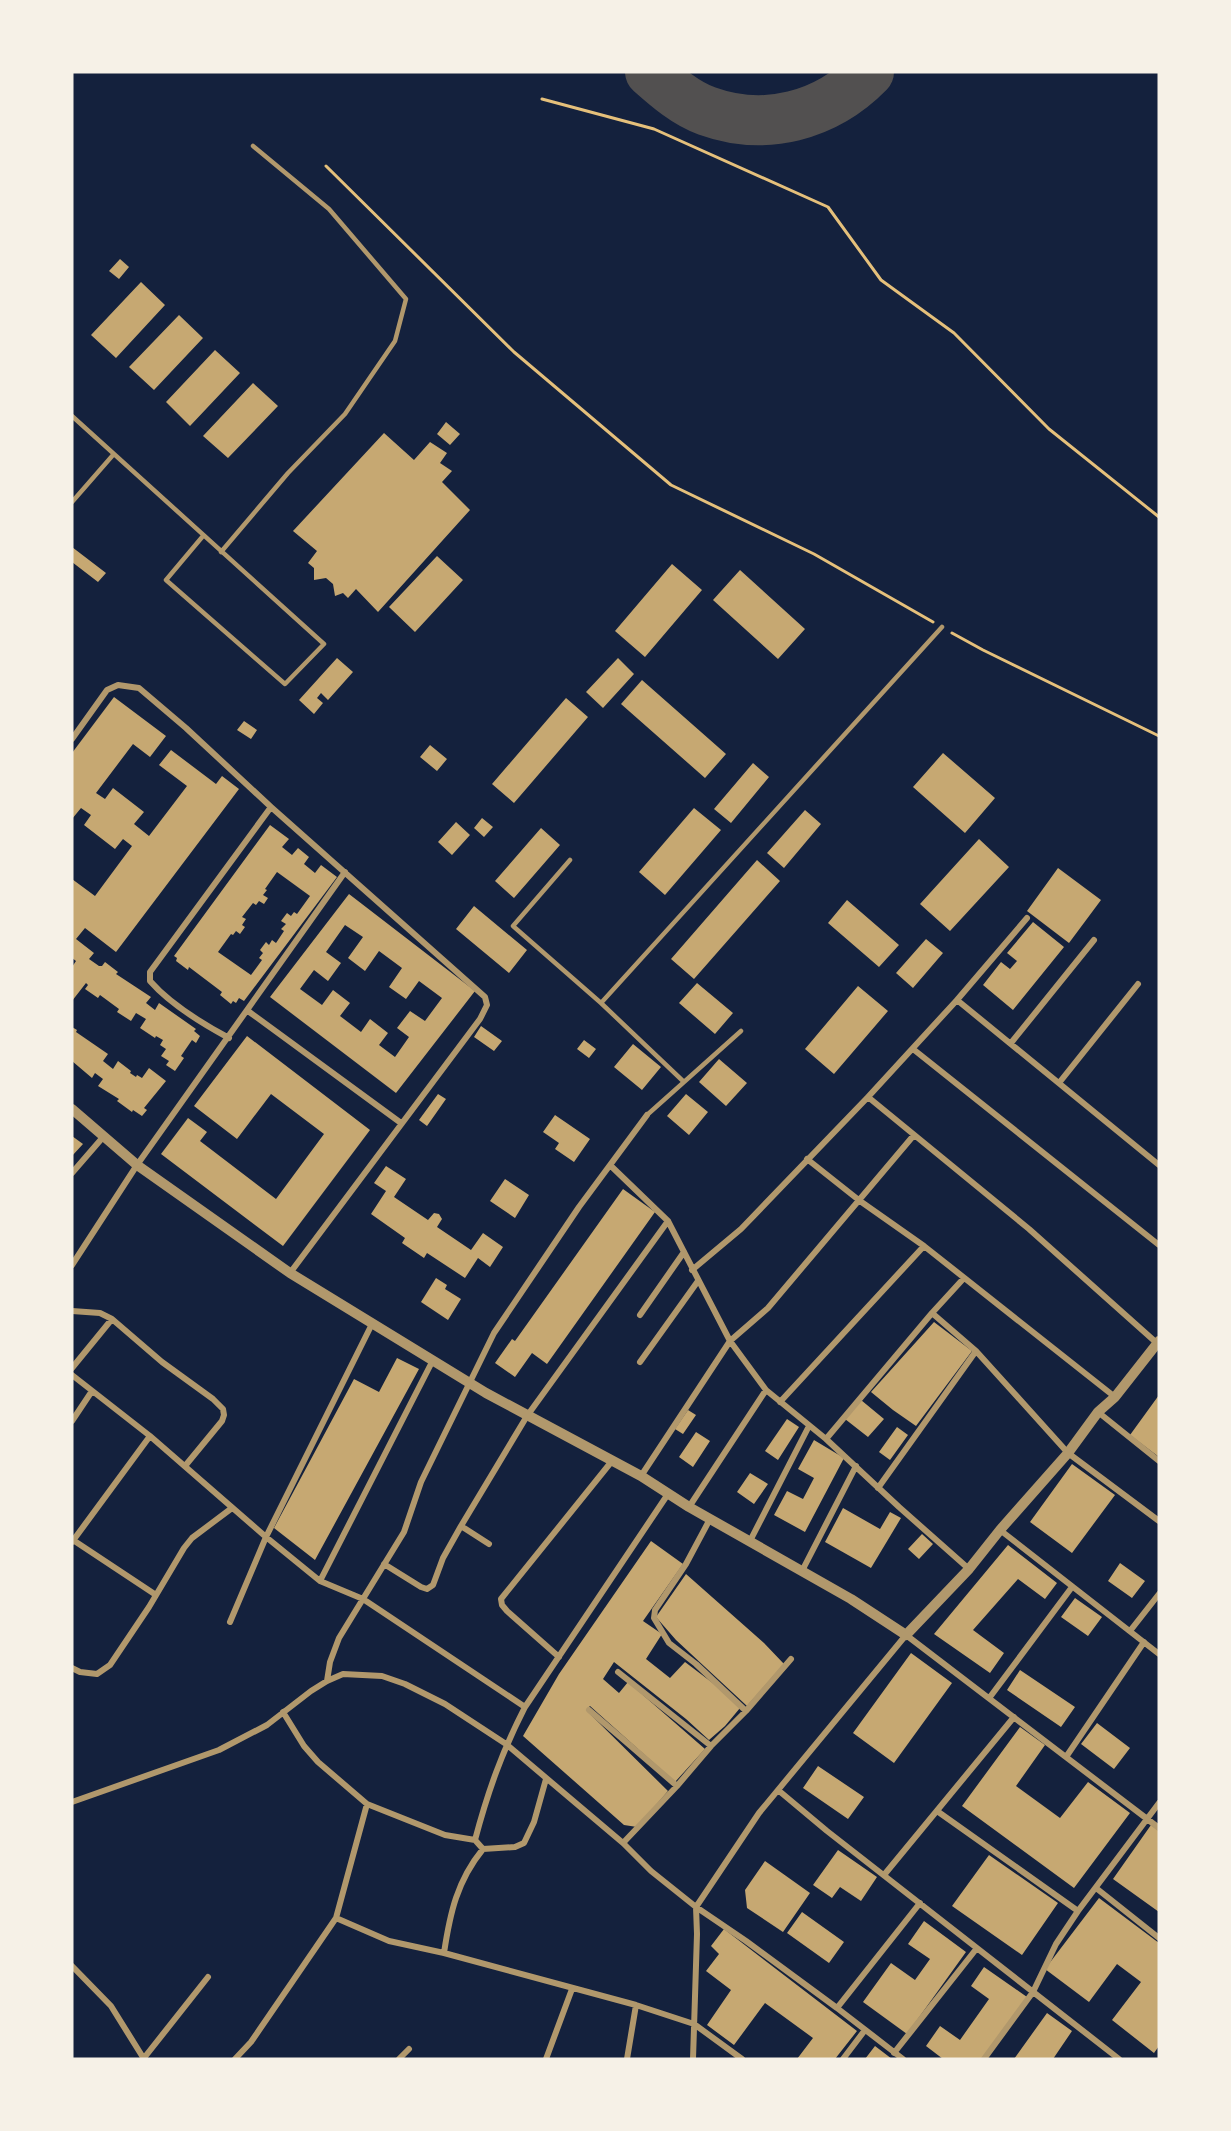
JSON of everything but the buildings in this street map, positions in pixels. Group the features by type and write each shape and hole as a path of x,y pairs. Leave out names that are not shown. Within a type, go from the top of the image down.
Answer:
{"street":[{"path":"72,739 107,690 118,685 139,688 482,993 487,1005 480,1019 290,1273"},
{"path":"229,1038 209,1027 158,990 150,981 150,972 271,807"},
{"path":"72,1265 137,1165 345,872"},
{"path":"692,1270 741,1229 868,1097 957,1000 1027,918"},
{"path":"1011,1043 1094,940"},
{"path":"1059,1083 1138,984"},
{"path":"957,1000 1159,1165"},
{"path":"248,1011 401,1123"},
{"path":"913,1049 1159,1245"},
{"path":"693,2059 698,1934 696,1907 759,1813 906,1635 969,1569 1158,1343 1029,1229 868,1097"},
{"path":"72,1109 137,1165 290,1273 468,1382 641,1476 689,1507 851,1599 906,1635 1159,1828"},
{"path":"327,1681 330,1662 339,1638 404,1532 421,1482 494,1333 579,1207 647,1115"},
{"path":"641,1476 730,1341 768,1308 914,1135"},
{"path":"72,1173 104,1136"},
{"path":"807,1159 860,1201 924,1246 1115,1397"},
{"path":"611,1166 668,1221 730,1341 766,1390 826,1439 969,1569"},
{"path":"384,1564 421,1587 429,1588 433,1585 443,1558 527,1416 668,1221"},
{"path":"780,1402 924,1246"},
{"path":"640,1314 684,1252"},
{"path":"826,1439 964,1278"},
{"path":"640,1362 698,1281"},
{"path":"72,1311 100,1312 112,1319 162,1362 200,1388 223,1409 222,1421 185,1466"},
{"path":"932,1313 976,1351 1068,1453 1159,1521"},
{"path":"72,1368 112,1319"},
{"path":"230,1622 266,1537 372,1324"},
{"path":"879,1488 976,1351"},
{"path":"320,1581 433,1359"},
{"path":"72,1375 185,1466 320,1581 363,1599 525,1707"},
{"path":"689,1507 766,1390"},
{"path":"72,1420 92,1391"},
{"path":"1098,1412 1159,1461"},
{"path":"750,1541 809,1426"},
{"path":"150,1437 73,1541 156,1595"},
{"path":"559,1657 507,1611 501,1599 612,1461"},
{"path":"801,1571 856,1466"},
{"path":"475,1840 489,1788 506,1744 525,1707 668,1494"},
{"path":"72,1668 88,1674 97,1674 110,1665 184,1548 192,1538 232,1508"},
{"path":"710,1519 686,1564 658,1605 654,1618 669,1642 746,1711"},
{"path":"461,1526 489,1544"},
{"path":"1000,1530 1159,1654"},
{"path":"990,1697 1072,1587"},
{"path":"1130,1631 1159,1594"},
{"path":"1066,1757 1144,1642"},
{"path":"623,1843 746,1711 791,1659"},
{"path":"618,1672 711,1746"},
{"path":"72,1802 219,1750 267,1725 327,1681 343,1674 382,1676 405,1684 445,1704 506,1744 623,1843 651,1871 696,1907 746,1941 903,2059"},
{"path":"589,1710 677,1786"},
{"path":"283,1712 304,1746 318,1762 367,1804 445,1835 475,1840 483,1849 506,1849 524,1843 534,1822 546,1779"},
{"path":"884,1875 1014,1717"},
{"path":"778,1790 1119,2059"},
{"path":"984,2059 1033,1992 1056,1944 1078,1911 1159,1803"},
{"path":"235,2059 251,2042 336,1918 367,1804"},
{"path":"937,1811 1078,1911"},
{"path":"444,1953 448,1925 463,1880 470,1865 483,1849"},
{"path":"1096,1888 1159,1938"},
{"path":"837,2008 920,1903"},
{"path":"336,1918 389,1941 444,1953 636,2005 694,2024 742,2059"},
{"path":"894,2053 977,1948"},
{"path":"72,1966 111,2006 144,2059 208,1977"},
{"path":"546,2059 572,1989"},
{"path":"627,2059 636,2005"},
{"path":"843,2059 865,2030"},
{"path":"399,2059 409,2049"},
{"path":"1106,2059 1111,2053"}],"lane":[{"path":"221,552 288,473 345,414 394,341 406,299 329,209 253,147"},
{"path":"72,416 324,644 285,684 166,580 203,536"},
{"path":"72,502 113,455"},
{"path":"601,1003 942,627"},
{"path":"570,860 513,926 601,1003 684,1082"},
{"path":"647,1115 741,1031"}],"path":[{"path":"542,99 654,129 828,207 881,280 954,333 1049,429 1159,517"},
{"path":"326,166 514,352 671,485 814,555 983,650 1159,736"}],"taxiway":[{"path":"650,72 699,108 729,117 751,120 794,116 814,109 834,100 869,72"}]}
